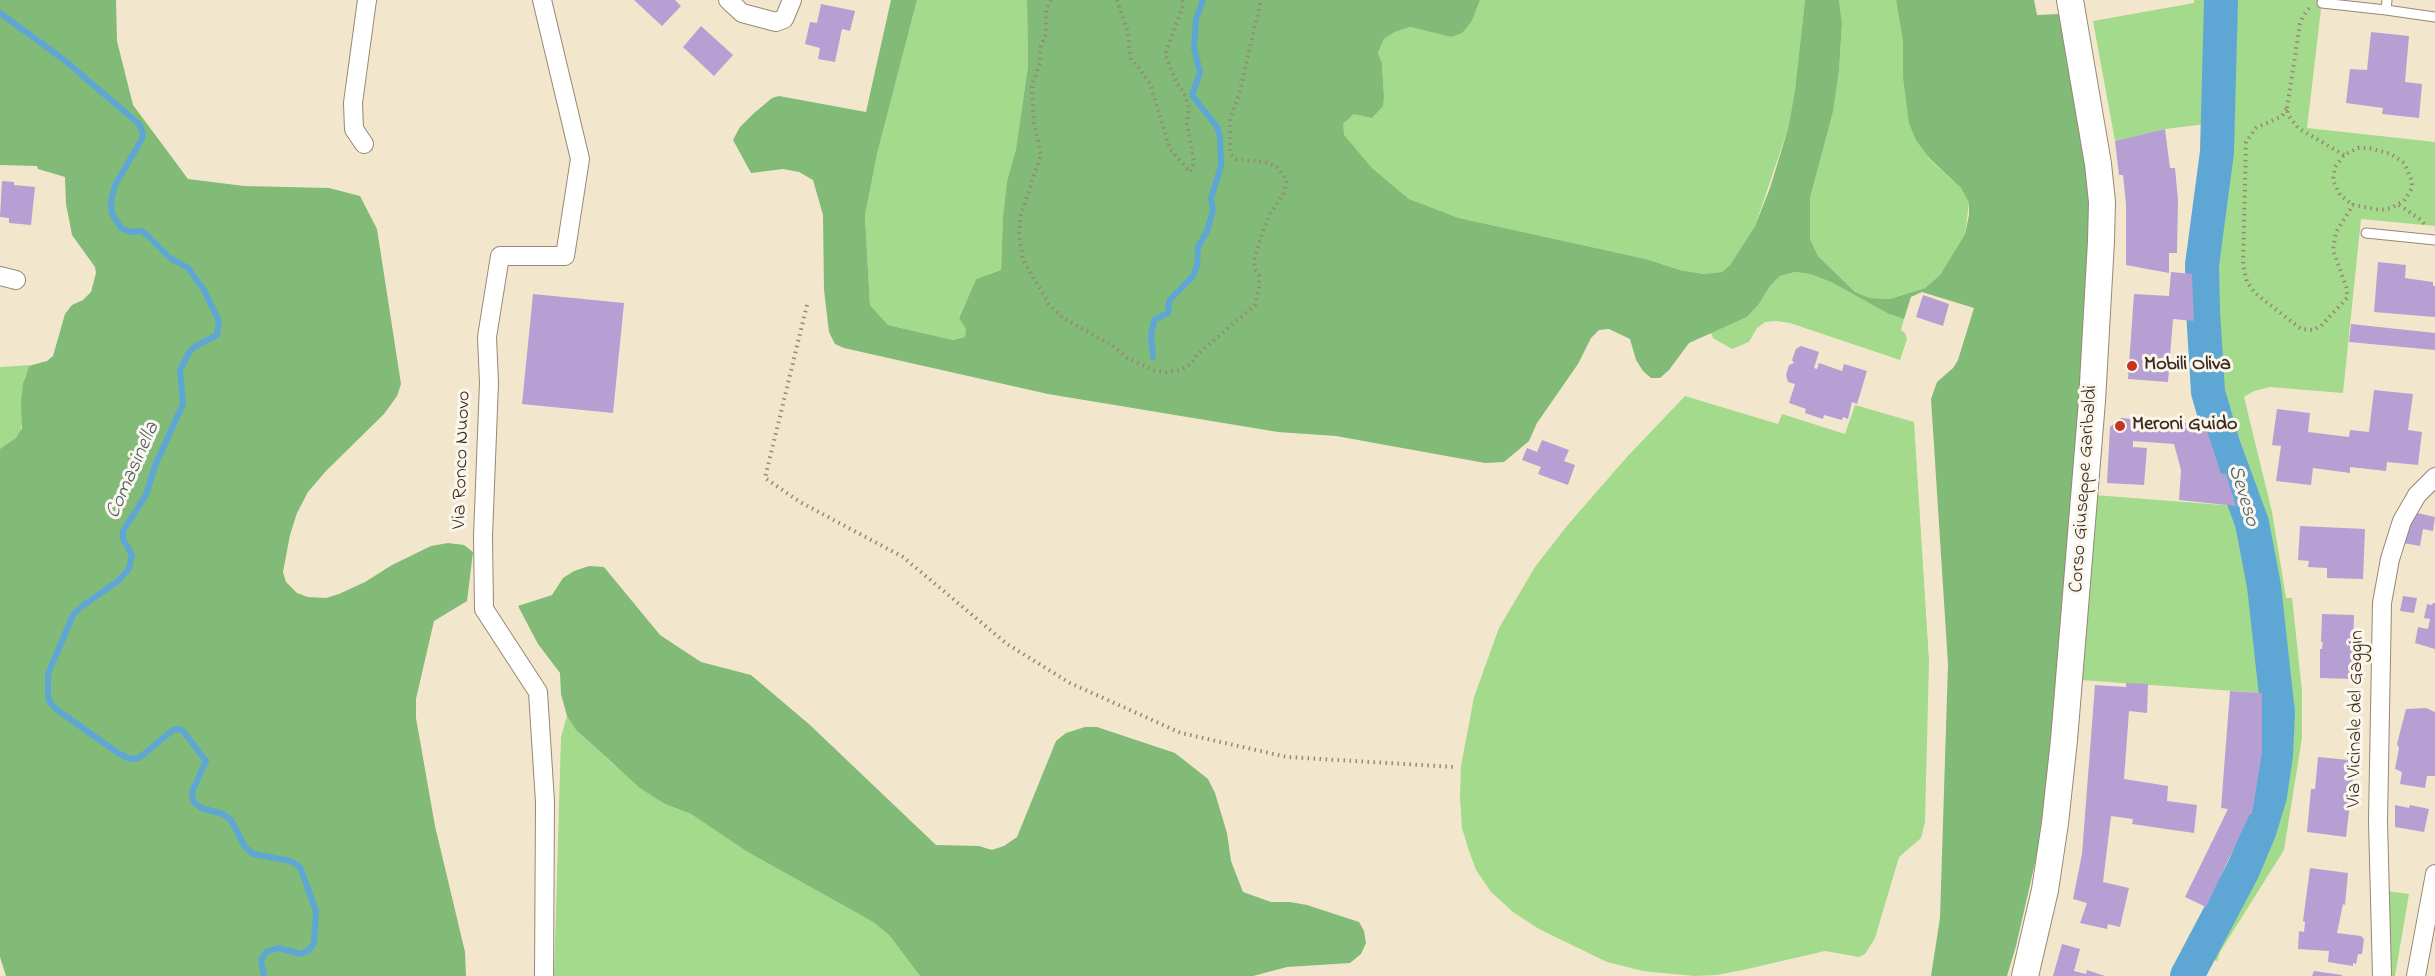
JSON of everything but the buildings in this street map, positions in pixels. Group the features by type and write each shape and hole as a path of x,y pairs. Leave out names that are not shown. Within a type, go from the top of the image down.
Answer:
{"main road":[{"name":"Corso Giuseppe Garibaldi","path":"2025,976 2045,890 2056,811 2083,526 2101,241 2102,202 2098,164 2070,0"}],"street":[{"path":"364,144 354,129 354,103 367,0"},
{"name":"Via Ronco Nuovo","path":"542,0 580,159 565,256 500,256 487,337 489,383 483,536 484,609 538,692 545,802 544,976"},
{"path":"728,0 742,13 776,22 784,19 792,0"},
{"name":"Via Vicinale del Gaggin","path":"2382,976 2378,821 2382,603 2390,559 2402,521 2416,495 2435,477"},
{"path":"2416,976 2435,874"}],"lane":[{"path":"2322,3 2386,5 2435,17"},
{"path":"2367,233 2431,239"}],"path":[{"path":"1051,0 1046,10 1046,34 1032,86 1034,123 1041,154 1020,218 1019,234 1023,260 1049,304 1063,318 1112,345 1127,358 1155,371 1166,372 1180,370 1191,364 1211,343 1255,305 1259,276 1254,260 1266,223 1284,193 1287,180 1276,166 1264,162 1236,159 1230,153 1230,119 1239,95 1248,46 1261,0"},
{"path":"1117,0 1128,32 1131,60 1150,84 1170,149 1190,172 1194,162 1186,124 1189,107 1165,54 1183,6 1182,0"},
{"path":"2322,3 2308,8 2300,24 2287,108 2288,116 2298,128 2344,155"},
{"path":"2287,108 2282,116 2256,129 2246,142 2243,265 2247,282 2255,293 2301,329 2313,330 2321,326 2347,298 2347,288 2333,250 2334,239 2340,224 2353,205"},
{"path":"2358,148 2379,149 2404,163 2410,173 2412,188 2409,195 2399,205 2381,210 2353,205 2340,195 2333,180 2335,167 2344,155 2358,148"},
{"path":"2399,205 2424,223 2431,239"},
{"path":"807,305 765,478 800,502 903,556 1007,644 1070,683 1181,733 1287,757 1455,767"}],"green space":[{"path":"0,0 116,0 117,41 133,105 188,179 244,186 329,188 360,196 377,229 401,384 397,396 384,414 308,492 297,513 290,535 283,572 286,582 297,593 308,597 326,598 365,582 392,565 431,546 448,543 464,545 473,552 467,601 434,621 416,699 416,718 435,826 465,952 466,976 6,976 0,957 0,449 16,438 22,428 23,383 29,367 47,361 53,356 65,314 72,305 83,300 91,292 96,273 95,267 72,235 66,204 65,177 38,169 37,166 0,165"},
{"path":"891,0 917,0 877,154 865,216 870,305 888,325 953,340 965,337 966,329 959,318 976,279 1001,270 1007,181 1016,149 1028,66 1027,0 1480,0 1472,21 1462,33 1451,37 1410,27 1384,39 1378,53 1382,63 1383,106 1372,118 1354,114 1343,124 1344,135 1372,168 1409,199 1459,218 1704,274 1722,272 1730,265 1755,226 1770,188 1788,129 1795,90 1805,0 1839,0 1842,24 1839,71 1833,112 1810,198 1810,239 1818,256 1855,292 1870,298 1890,299 1925,288 1940,275 1965,234 1969,215 1969,203 1961,188 1930,159 1916,140 1909,123 1903,77 1903,42 1896,0 2034,0 2037,15 2060,14 2083,139 2090,202 2089,267 2050,770 2043,828 2007,976 1931,976 1940,918 1948,664 1931,399 1937,382 1953,368 1958,360 1974,308 1922,292 1911,297 1904,319 1889,314 1831,282 1810,274 1795,272 1780,276 1747,317 1689,343 1669,370 1660,378 1651,378 1643,371 1636,360 1630,339 1609,329 1599,330 1591,338 1578,364 1537,423 1529,441 1504,462 1485,463 1336,436 1278,432 1048,394 844,348 835,344 829,332 824,290 823,215 813,180 799,172 783,169 751,173 733,140 740,127 753,114 772,98 779,96 866,112"},
{"path":"917,0 1027,0 1028,66 1016,149 1007,181 1001,270 976,279 959,317 966,329 965,337 953,340 888,325 870,305 865,216 877,154"},
{"path":"1480,0 1805,0 1795,90 1788,129 1755,226 1730,265 1722,272 1704,274 1680,270 1646,259 1459,218 1409,199 1372,168 1343,135 1343,124 1354,114 1384,96 1382,63 1378,53 1384,39 1410,27 1451,37 1472,21"},
{"path":"1839,0 1896,0 1903,42 1903,77 1929,159 1961,188 1969,203 1965,234 1940,275 1925,288 1890,299 1870,298 1855,292 1818,256 1810,239 1810,198 1833,112 1839,71 1842,24"},
{"path":"2194,0 2208,0 2206,124 2165,129 2115,141 2093,21 2194,3"},
{"path":"2231,0 2322,0 2307,128 2435,142 2435,226 2361,219 2343,393 2270,387 2254,391 2244,397 2272,512 2286,598 2292,598 2302,691 2302,738 2284,850 2220,952 2217,961 2209,959 2262,862 2273,835 2280,806 2288,711 2278,600 2270,550 2231,427 2220,382 2214,317 2213,276 2229,148"},
{"path":"1795,272 1810,274 1831,282 1889,314 1904,319 1901,330 1907,339 1900,360 1790,323 1776,321 1765,322 1757,328 1749,342 1732,349 1713,338 1711,333 1747,317 1780,276"},
{"path":"32,365 25,376 22,391 20,434 10,444 0,449 0,367"},
{"path":"1685,396 1778,424 1782,414 1845,434 1855,405 1914,422 1929,661 1925,822 1921,838 1899,857 1875,938 1865,954 1859,957 1825,951 1717,975 1694,976 1643,971 1607,962 1539,929 1513,912 1491,892 1476,870 1469,851 1462,828 1461,766 1474,697 1499,628 1535,567 1566,527 1626,458"},
{"path":"2094,495 2236,506 2247,557 2262,693 2081,680"},
{"path":"589,566 604,567 660,635 701,662 751,675 810,725 936,845 979,846 992,850 1004,846 1017,837 1056,741 1066,733 1085,727 1097,727 1175,753 1208,779 1215,793 1227,833 1231,861 1243,892 1271,902 1307,905 1359,922 1364,931 1366,943 1361,954 1350,963 1287,967 1253,976 920,976 889,935 873,922 746,851 691,814 665,804 640,788 576,730 567,716 561,694 560,673 538,644 518,606 552,595 563,578"},
{"path":"567,716 576,730 614,765 665,804 691,814 746,851 873,922 889,935 920,976 554,976 561,737"},
{"path":"2387,891 2409,894 2395,976 2389,976"}],"waterway":[{"path":"1153,357 1151,336 1154,320 1168,313 1169,301 1193,276 1197,266 1198,247 1207,231 1213,210 1211,198 1221,166 1220,136 1217,127 1192,95 1200,72 1194,48 1196,19 1203,0"},
{"name":"Seveso","path":"2187,976 2243,870 2259,832 2270,796 2276,755 2278,713 2264,586 2252,523 2223,444 2208,392 2202,265 2217,152 2221,0"},
{"name":"Comasinella","path":"0,13 63,59 139,124 143,133 142,139 115,185 111,201 112,214 121,228 131,232 141,231 170,258 188,268 204,290 219,321 217,335 190,351 180,370 183,404 155,466 146,495 123,531 123,539 132,555 129,569 118,581 73,615 48,674 49,701 56,709 130,759 139,758 173,730 180,729 206,761 192,792 193,801 201,808 223,814 231,820 245,847 253,854 291,861 300,867 316,911 314,943 309,950 301,954 278,948 266,952 261,960 264,976"}],"place":[{"name":"Mobili Oliva","path":"2132,366"},
{"name":"Meroni Guido","path":"2120,426"}]}
